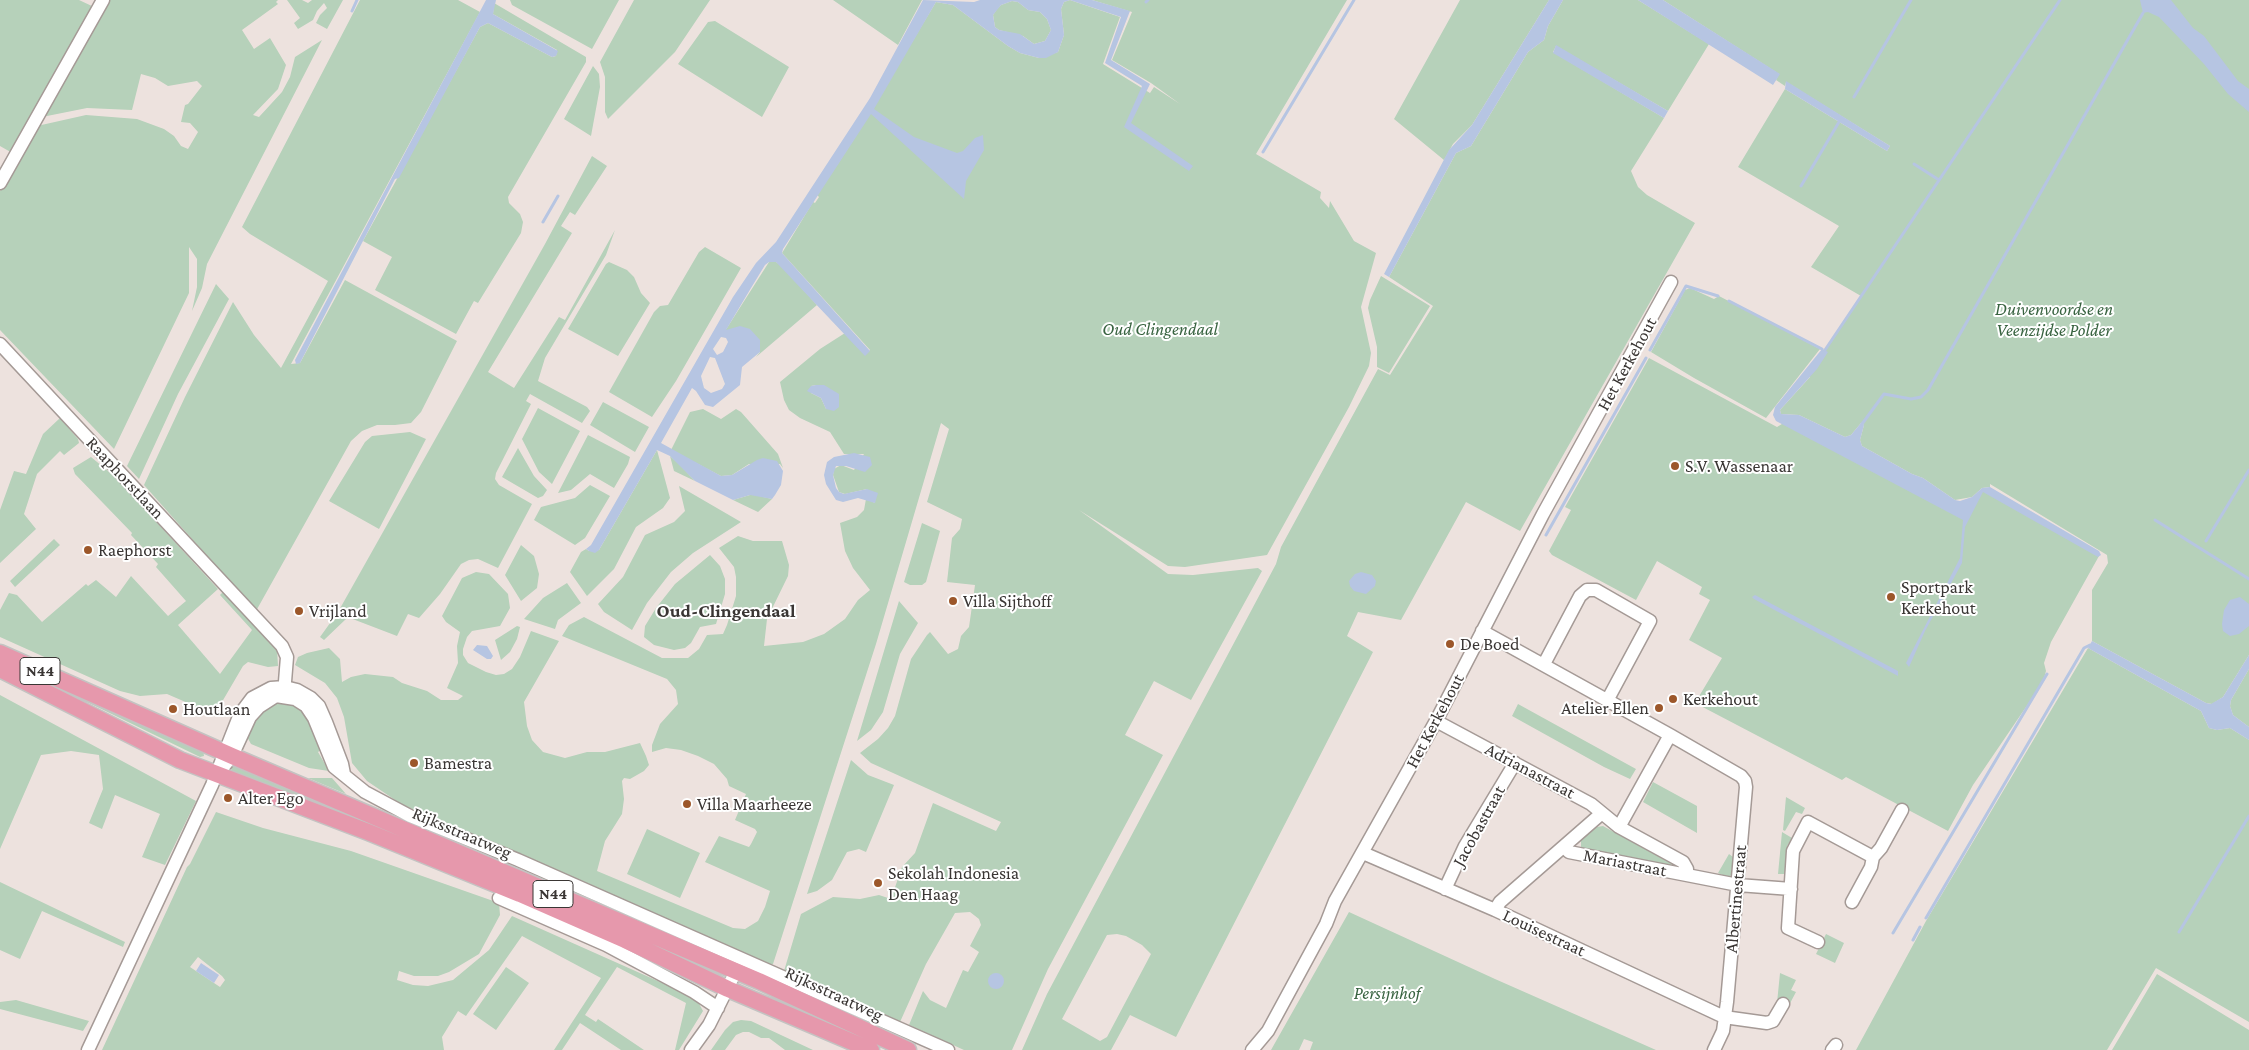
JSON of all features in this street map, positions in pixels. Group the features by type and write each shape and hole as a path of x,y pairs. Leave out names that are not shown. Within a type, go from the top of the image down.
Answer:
{"main road":[{"name":"Rijksstraatweg","path":"0,653 228,754 736,971 908,1050"},
{"name":"Rijksstraatweg","path":"0,669 166,753 216,775 368,832 520,894 625,940 728,989 871,1050"}],"street":[{"path":"0,183 103,0"},
{"name":"Het Kerkehout","path":"1252,1050 1268,1031 1326,924 1335,901 1436,721 1482,631 1671,282"},
{"name":"Raaphorstlaan","path":"0,344 282,646 287,656 284,691"},
{"path":"1544,664 1580,596 1587,590 1596,590 1650,621 1608,699"},
{"path":"1482,631 1670,735 1619,827"},
{"path":"88,1050 216,775 228,754 240,714 252,698 271,688 284,691"},
{"name":"Rijksstraatweg","path":"284,691 305,694 318,706 342,764 344,774 365,792 410,816 518,860 948,1050"},
{"name":"Adrianastraat","path":"1436,721 1591,804 1619,827"},
{"name":"Albertinestraat","path":"1670,735 1741,776 1745,781 1746,787 1724,1017 1722,1031 1714,1050"},
{"name":"Jacobastraat","path":"1445,889 1465,846 1515,763"},
{"path":"1852,902 1871,867 1873,857 1881,848 1902,810"},
{"path":"1495,910 1500,902 1602,813"},
{"path":"1818,942 1788,928 1793,851 1796,840 1808,822 1873,857"},
{"name":"Mariastraat","path":"1619,827 1683,862 1687,869 1687,875"},
{"name":"Mariastraat","path":"1564,847 1569,852 1738,885 1791,889"},
{"name":"Louisestraat","path":"1363,853 1495,910 1724,1017 1767,1023 1773,1021 1783,1004"},
{"path":"499,898 606,945 694,992 718,1008"},
{"path":"691,1050 718,1008 736,971"}],"green space":[{"path":"0,0 79,0 94,7 14,154 0,146"},
{"path":"109,0 278,0 276,2 278,4 242,30 254,49 270,38 286,65 278,89 253,115 259,117 282,92 290,77 295,57 322,40 207,264 202,288 192,311 197,287 197,259 189,247 189,293 114,449 0,330 0,191 37,126 86,115 137,119 164,129 174,136 181,146 188,149 198,132 190,123 181,122 185,105 188,104 202,86 197,81 168,86 155,78 141,74 132,110 87,108 42,117"},
{"path":"287,0 302,0 308,3 312,0 343,0 327,29 316,23 320,15 327,8 324,3 317,11 313,20 298,29 294,23 300,18"},
{"path":"360,0 458,0 480,12 291,364 300,363 345,280 457,341 421,412 411,423 377,425 362,431 351,441 256,611 144,485 185,397 233,302 254,335 281,368 328,281 250,234 242,227"},
{"path":"510,0 619,0 592,49 512,5"},
{"path":"634,0 710,0 675,52 608,119 605,112 605,77 600,62"},
{"path":"833,0 922,0 898,45"},
{"name":"Oud Clingendaal","path":"1070,0 1120,17 1103,64 1150,93 1154,87 1180,104 1151,83 1112,60 1132,12 1092,0 1347,0 1256,154 1321,192 1320,198 1329,208 1330,201 1354,241 1376,253 1361,307 1371,353 1369,366 1349,407 1267,555 1185,567 1168,566 1079,510 1168,574 1193,575 1258,568 1262,571 1191,700 1154,681 1125,735 1163,755 1048,969 1012,1050 964,1050 909,1025 923,991 930,1000 946,1008 963,970 968,972 979,952 970,946 981,925 979,919 970,912 955,913 926,964 900,1022 784,971 801,914 833,897 860,899 879,895 891,899 902,867 915,853 933,803 996,831 1001,822 871,763 860,753 878,739 888,728 895,716 911,659 927,635 930,632 948,654 958,649 961,636 969,627 975,585 947,582 952,538 960,529 962,519 927,502 949,429 941,423 876,644 773,964 769,965 401,804 367,781 352,763 344,717 337,698 325,683 295,665 298,657 329,648 340,659 342,682 351,677 365,674 393,677 402,683 427,691 441,700 458,700 463,696 447,688 458,663 457,646 460,632 446,622 442,616 462,578 476,572 489,574 508,594 510,608 500,626 472,631 467,637 463,655 468,663 486,672 496,675 504,674 512,669 520,657 531,631 559,641 524,702 527,726 532,740 543,752 565,758 587,752 605,752 640,743 646,756 649,765 644,771 630,779 624,778 622,781 624,799 622,814 605,841 597,871 733,928 745,929 758,921 770,891 705,862 719,836 749,847 751,844 757,832 755,829 735,820 746,794 729,786 727,779 714,764 698,756 681,750 666,748 652,752 652,745 660,724 678,704 676,690 667,679 562,636 569,625 584,617 662,658 688,658 699,649 707,635 723,634 727,625 736,596 736,577 734,567 719,548 738,536 753,541 782,541 789,565 788,576 767,619 764,646 803,642 824,634 845,619 858,600 870,590 853,568 845,551 840,523 857,517 864,510 866,499 875,503 867,489 845,494 839,492 833,475 834,469 841,465 854,470 864,454 844,454 830,432 800,418 789,410 784,400 780,382 820,349 845,333 865,355 870,350 782,253 813,202 815,203 819,197 817,195 850,145 936,2 953,5 1008,46 1020,53 1039,58 1058,52 1064,35 1061,9 1064,2","holes":["824,385 826,409 821,398 811,393 811,386"]},
{"path":"1460,0 1549,0 1472,125 1453,144 1444,160 1394,119"},
{"path":"1563,0 1638,0 1709,44 1668,111 1556,46 1553,52 1664,118 1631,171 1638,187 1647,195 1695,223 1520,531 1466,502 1401,620 1358,612 1347,636 1373,652 1176,1037 1130,1015 1111,1050 1022,1050 1047,994 1276,564 1281,547 1378,369 1390,375 1433,306 1389,277 1456,153 1471,146 1528,52 1544,40 1548,26","holes":["1117,934 1126,936 1142,945 1151,954 1107,1037 1100,1041 1062,1019 1107,935"]},
{"name":"Duivenvoordse en Veenzijdse Polder","path":"1663,0 2249,0 2249,655 2223,697 2212,704 2206,703 2092,641 2092,590 2108,563 2107,555 1990,484 1990,487 1982,488 1972,497 1955,500 1923,478 1912,474 1862,446 1860,440 1864,425 1861,423 1851,435 1845,437 1799,415 1781,414 1780,410 1810,377 1808,375 1861,296 1811,267 1839,226 1738,167 1785,89 1887,151 1890,146 1786,82 1785,86 1776,80 1779,74"},
{"path":"1012,1 1018,2 1028,10 1040,12 1047,19 1051,30 1045,41 1034,44 1023,36 999,30 995,27 993,15 1001,5"},
{"path":"494,3 586,57 586,62 508,197 509,203 520,214 523,222 521,233 478,303 474,301 456,334 375,290 392,257 363,241 480,27 488,23 552,57 556,56 557,50 493,14"},
{"path":"715,21 789,67 762,117 678,64 708,22"},
{"path":"593,66 599,74 600,87 591,136 564,119"},
{"path":"592,156 607,166 575,215 570,212 561,226 572,233 488,372 514,388 559,317 565,320 615,230 606,255 545,358 538,381 587,407 590,411 582,423 530,394 526,401 531,404 496,473 495,479 499,485 532,504 498,568 478,559 469,560 461,564 440,594 419,618 408,614 397,636 350,618 346,619 324,640 320,637 338,612 545,244"},
{"path":"705,247 741,268 676,381 652,417 609,392 654,312 660,306 668,305 699,252"},
{"path":"609,262 627,270 634,277 641,293 650,303 618,356 568,329 606,264"},
{"path":"769,262 776,262 782,266 817,305 756,357 760,352 725,331"},
{"path":"1381,276 1430,306 1389,373 1377,367 1377,347 1368,308"},
{"path":"216,284 229,299 178,394 139,479 127,466"},
{"path":"1690,288 1714,299 1719,296 1820,349 1766,418 1651,352 1685,290"},
{"name":"Sportpark Kerkehout","path":"1649,358 1777,427 1790,419 1960,510 1982,490 2099,556 2051,642 2044,663 2046,671 2043,682 1973,785 1948,831 1846,777 1842,780 1695,703 1722,658 1689,640 1710,600 1699,594 1702,587 1657,561 1636,600 1552,555 1549,551 1571,510 1565,507"},
{"path":"603,402 649,427 635,452 590,425"},
{"path":"538,408 580,431 552,484 539,472 522,439"},
{"path":"703,409 721,419 736,409 741,412 778,454 783,468 780,464 749,464 732,475 721,476 671,450 690,412"},
{"path":"60,418 78,439 79,443 64,455 60,451 37,474 24,514 36,529 0,563 0,510 14,471 26,474 43,434"},
{"path":"410,432 426,439 379,529 329,501 365,442 372,436"},
{"path":"588,435 630,457 628,464 614,488 590,474 571,490 558,493"},
{"path":"518,448 534,476 547,490 543,496 538,498 502,477"},
{"path":"657,450 670,498 663,508 636,527 614,569 587,596 570,572 581,552 586,549 589,551 599,550"},
{"path":"670,456 680,465 695,481 674,471"},
{"path":"91,457 114,476 218,589 178,625 220,674 252,630 220,595 224,591 277,649 278,666 268,667 248,662 243,666 219,707 211,713 167,694 140,696 120,691 0,637 0,610 9,593 17,595 42,622 86,584 88,586 96,580 116,597 131,576 168,616 186,601 156,567 158,564 131,535 132,533 75,474 73,468"},
{"path":"590,485 610,496 585,538 575,545 534,520 541,507 575,498"},
{"path":"679,486 741,522 693,553 671,572 647,603 632,630 604,612 598,604 623,577 645,535 674,522 685,511"},
{"path":"750,495 772,499 758,512 733,500"},
{"path":"922,523 940,531 926,582 922,585 910,585 904,582"},
{"path":"54,539 60,545 15,587 10,581"},
{"path":"521,545 534,556 539,574 537,588 521,601 505,575"},
{"path":"710,555 720,566 725,579 725,594 716,624 700,627 691,643 685,648 674,650 654,645 644,637 645,626 656,608 675,584"},
{"path":"567,583 581,603 558,620 555,629 524,619 543,598"},
{"path":"899,601 918,623 900,654 883,712 871,730 857,741"},
{"path":"517,626 520,627 517,639 510,652 501,660 495,640"},
{"path":"2088,648 2201,711 2209,728 2217,730 2230,728 2249,740 2249,1022 2156,968 2107,1050 1856,1050 1926,921"},
{"path":"2249,669 2249,727 2233,715 2230,706 2231,700"},
{"path":"40,678 203,750 204,756 200,757 89,703 49,687"},
{"path":"0,695 196,801 165,865 142,857 160,814 115,795 102,829 89,823 103,789 99,755 71,751 41,755 0,849"},
{"path":"293,701 310,717 322,749 318,752 329,771 309,768 251,744 246,735 252,719 268,703"},
{"path":"1518,704 1636,769 1630,779 1604,767 1512,716"},
{"path":"851,760 868,775 894,785 866,852 859,849 847,852 832,880 817,891 807,894"},
{"path":"232,764 413,842 231,773"},
{"path":"308,778 332,778 346,794"},
{"path":"1653,782 1697,806 1697,833 1643,802"},
{"path":"1786,797 1805,808 1802,814 1796,812 1785,831 1783,830"},
{"path":"216,812 263,828 351,851 499,903 500,915 479,954 449,972 438,976 414,976 399,971 397,980 413,985 428,986 453,980 489,950 512,916 696,998 703,1011 679,1050 675,1050 686,1003 617,967 585,1015 596,1022 598,1019 644,1050 621,1050 580,1023 562,1050 554,1050 601,978 522,936 466,1016 458,1011 442,1037 444,1050 102,1050","holes":["198,957 225,980 220,987 190,967"]},
{"path":"1603,826 1672,864 1668,870 1581,848 1581,840 1597,827"},
{"path":"647,829 700,853 680,898 627,874"},
{"path":"1782,832 1792,838 1787,846 1786,874 1778,874"},
{"path":"1729,854 1733,857 1729,878 1718,873"},
{"path":"0,882 125,942 123,947 42,911 20,959 0,950"},
{"name":"Persijnhof","path":"1349,912 1656,1050 1310,1050 1313,1042 1304,1039 1299,1050 1271,1050"},
{"path":"1826,934 1844,943 1835,963 1816,954"},
{"path":"506,967 529,983 496,1030 473,1014"},
{"path":"1780,973 1796,980 1791,990 1796,992 1788,1007 1777,1003"},
{"path":"2157,974 2249,1030 2249,1050 2112,1050"},
{"path":"16,1000 89,1021 83,1031 0,1009 0,1002"},
{"path":"741,1020 751,1021 813,1050 785,1050 769,1038 761,1038 749,1032 743,1032 736,1035 725,1050 711,1050 733,1022"}],"water":[{"path":"486,0 496,0 493,14 558,51 556,56 552,57 488,23 480,27 399,178 395,179 300,363 296,364 295,360"},
{"path":"923,0 974,2 980,0 1070,0 1064,2 1061,9 1064,35 1058,52 1046,58 1020,53 953,5 936,2 874,109 914,137 957,153 963,151 975,138 983,135 984,150 966,181 964,199 871,114 783,249 782,253 870,351 865,356 776,262 769,262 765,265 751,288 726,330 740,326 750,329 760,340 760,352 742,367 740,385 713,407 705,405 692,388 661,443 721,476 732,475 763,458 777,461 783,471 781,485 772,499 750,495 733,500 695,481 670,456 657,450 599,550 595,553 589,551 586,549 591,545 733,297 756,263 776,242 870,98","holes":["1012,1 1018,2 1028,10 1040,12 1047,19 1051,30 1045,41 1034,44 1020,34 999,30 995,27 993,15 1001,5","721,337 726,338 728,342 723,352 717,355 713,349","710,357 715,358 725,384 722,389 711,393 704,388 701,376"]},
{"path":"1070,0 1092,0 1130,11 1111,60 1150,84 1131,123 1193,166 1189,171 1124,127 1142,86 1105,63 1121,17"},
{"path":"1549,0 1563,0 1548,26 1544,40 1528,52 1471,146 1456,153 1389,277 1384,274 1449,150 1472,125"},
{"path":"1638,0 1663,0 1780,74 1773,85"},
{"path":"2140,0 2171,0 2193,28 2204,36 2238,81 2249,89 2249,112 2228,94 2204,64 2159,17 2148,12 2143,13"},
{"path":"1556,45 1668,111 1664,118 1553,53"},
{"path":"1786,81 1890,146 1887,151 1785,89"},
{"path":"1822,349 1828,352 1817,369 1780,410 1781,414 1799,415 1845,437 1851,435 1861,423 1864,425 1860,440 1862,446 1912,474 1923,478 1955,500 1960,501 1972,497 1982,488 1990,487 2099,551 2101,555 2098,557 1983,492 1965,527 1962,563 1925,631 1909,667 1906,663 1960,558 1963,520 1776,421 1773,415 1775,407"},
{"path":"824,385 839,394 839,407 834,411 826,409 821,398 807,391 811,386"},
{"path":"854,453 870,457 872,465 865,472 846,466 836,466 833,475 836,488 844,494 867,489 878,493 875,503 858,498 843,502 836,500 826,484 824,475 827,462 834,457"},
{"path":"1361,572 1372,575 1376,581 1375,586 1366,594 1354,591 1350,586 1349,581 1355,574"},
{"path":"1755,595 1898,671 1898,676 1754,599 1752,597"},
{"path":"2240,597 2249,604 2249,626 2239,634 2230,636 2223,631 2224,610 2230,600"},
{"path":"2092,641 2211,704 2223,697 2249,655 2249,669 2231,700 2230,706 2233,715 2249,727 2249,740 2230,728 2217,730 2209,728 2201,711 2088,648"},
{"path":"477,645 487,646 493,656 491,659 487,659 473,650"},
{"path":"201,963 219,975 214,983 196,971"},
{"path":"996,973 1004,981 996,989 988,981"}],"waterway":[{"path":"352,11 357,0"},
{"path":"1263,152 1354,0"},
{"path":"1854,97 1911,0"},
{"path":"1825,350 2060,0"},
{"path":"1862,424 1884,394 1911,399 1921,397 1928,390 2143,13"},
{"path":"1801,186 1839,122"},
{"path":"1914,164 1939,180"},
{"path":"543,222 558,196"},
{"path":"1650,350 1686,286 1718,296"},
{"path":"1729,301 1822,349"},
{"path":"1546,535 1646,358"},
{"path":"2206,541 2249,470"},
{"path":"2155,520 2249,579"},
{"path":"1926,918 2084,648 2090,645"},
{"path":"1893,933 2047,674"},
{"path":"2179,932 2249,816"},
{"path":"1913,940 1920,927"}],"place":[{"name":"S.V. Wassenaar","path":"1675,466"},
{"name":"Raephorst","path":"88,550"},
{"name":"Sportpark Kerkehout","path":"1891,597"},
{"name":"Villa Sijthoff","path":"953,601"},
{"name":"Vrijland","path":"299,611"},
{"name":"De Boed","path":"1450,644"},
{"name":"Kerkehout","path":"1673,699"},
{"name":"Atelier Ellen","path":"1659,708"},
{"name":"Houtlaan","path":"173,709"},
{"name":"Bamestra","path":"414,763"},
{"name":"Alter Ego","path":"228,798"},
{"name":"Villa Maarheeze","path":"687,804"},
{"name":"Sekolah Indonesia Den Haag","path":"878,883"}],"district":[{"name":"Oud-Clingendaal","path":"726,611"}]}
